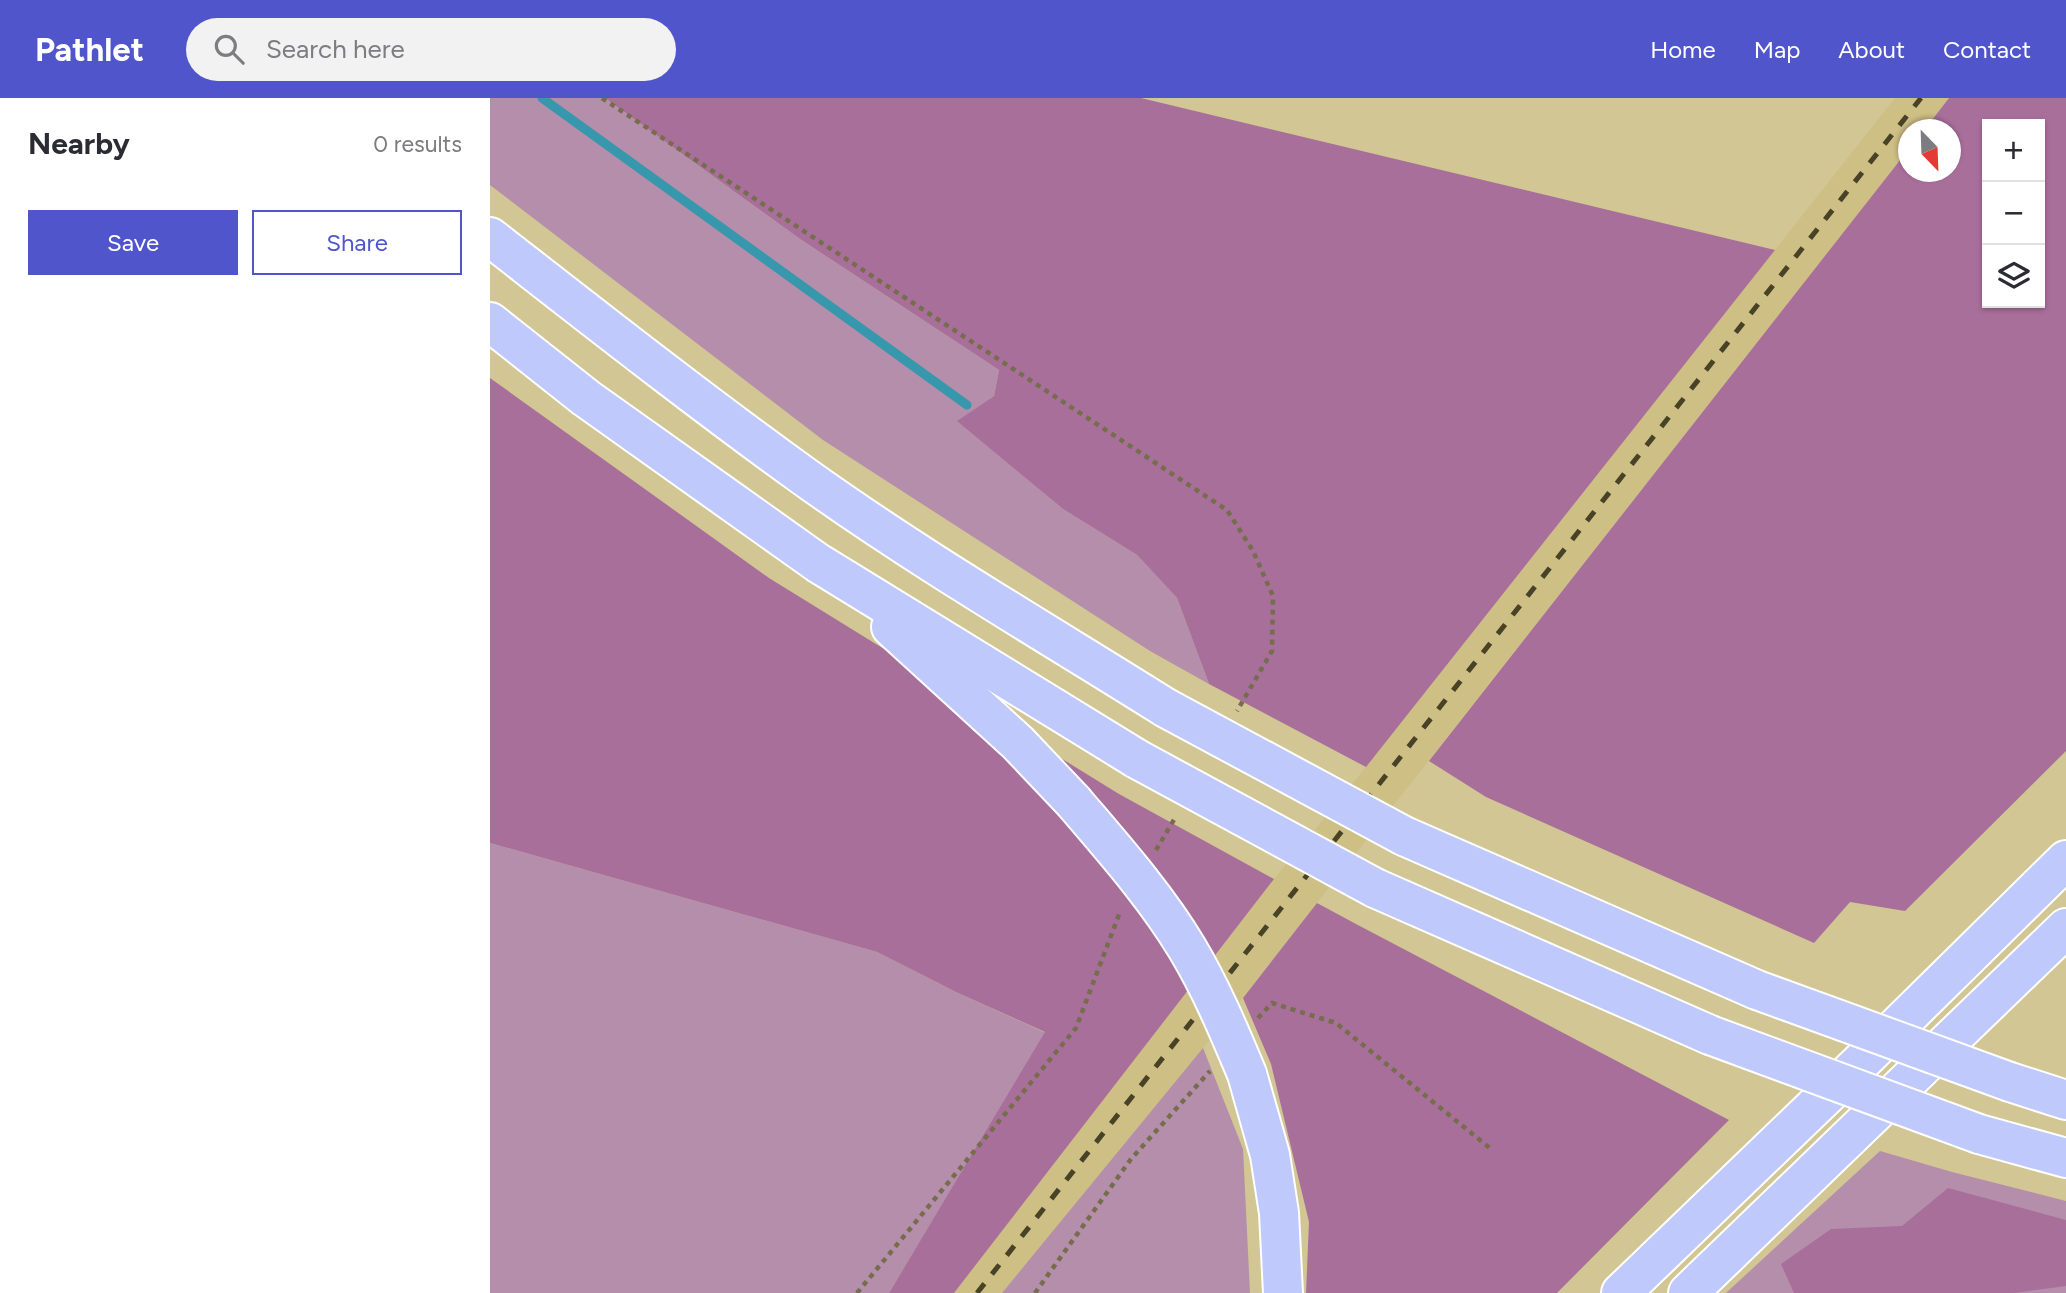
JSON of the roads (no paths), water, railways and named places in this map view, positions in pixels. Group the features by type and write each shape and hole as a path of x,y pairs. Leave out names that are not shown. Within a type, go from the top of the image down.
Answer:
{"highway":[{"path":"490,237 806,478 928,559 1166,708 1404,836 1757,990 2066,1100"},
{"path":"490,322 586,398 818,563 1137,759 1375,888 1710,1035 1979,1134 2066,1158"},
{"path":"818,563 1018,743 1073,801 1160,907 1188,949 1222,1014 1247,1074 1270,1155 1279,1213 1283,1293"},
{"path":"1621,1293 2066,860"},
{"path":"1688,1293 2066,928"}],"waterway":[{"path":"542,98 967,405"}],"railway":[{"path":"977,1293 1921,98"}]}
